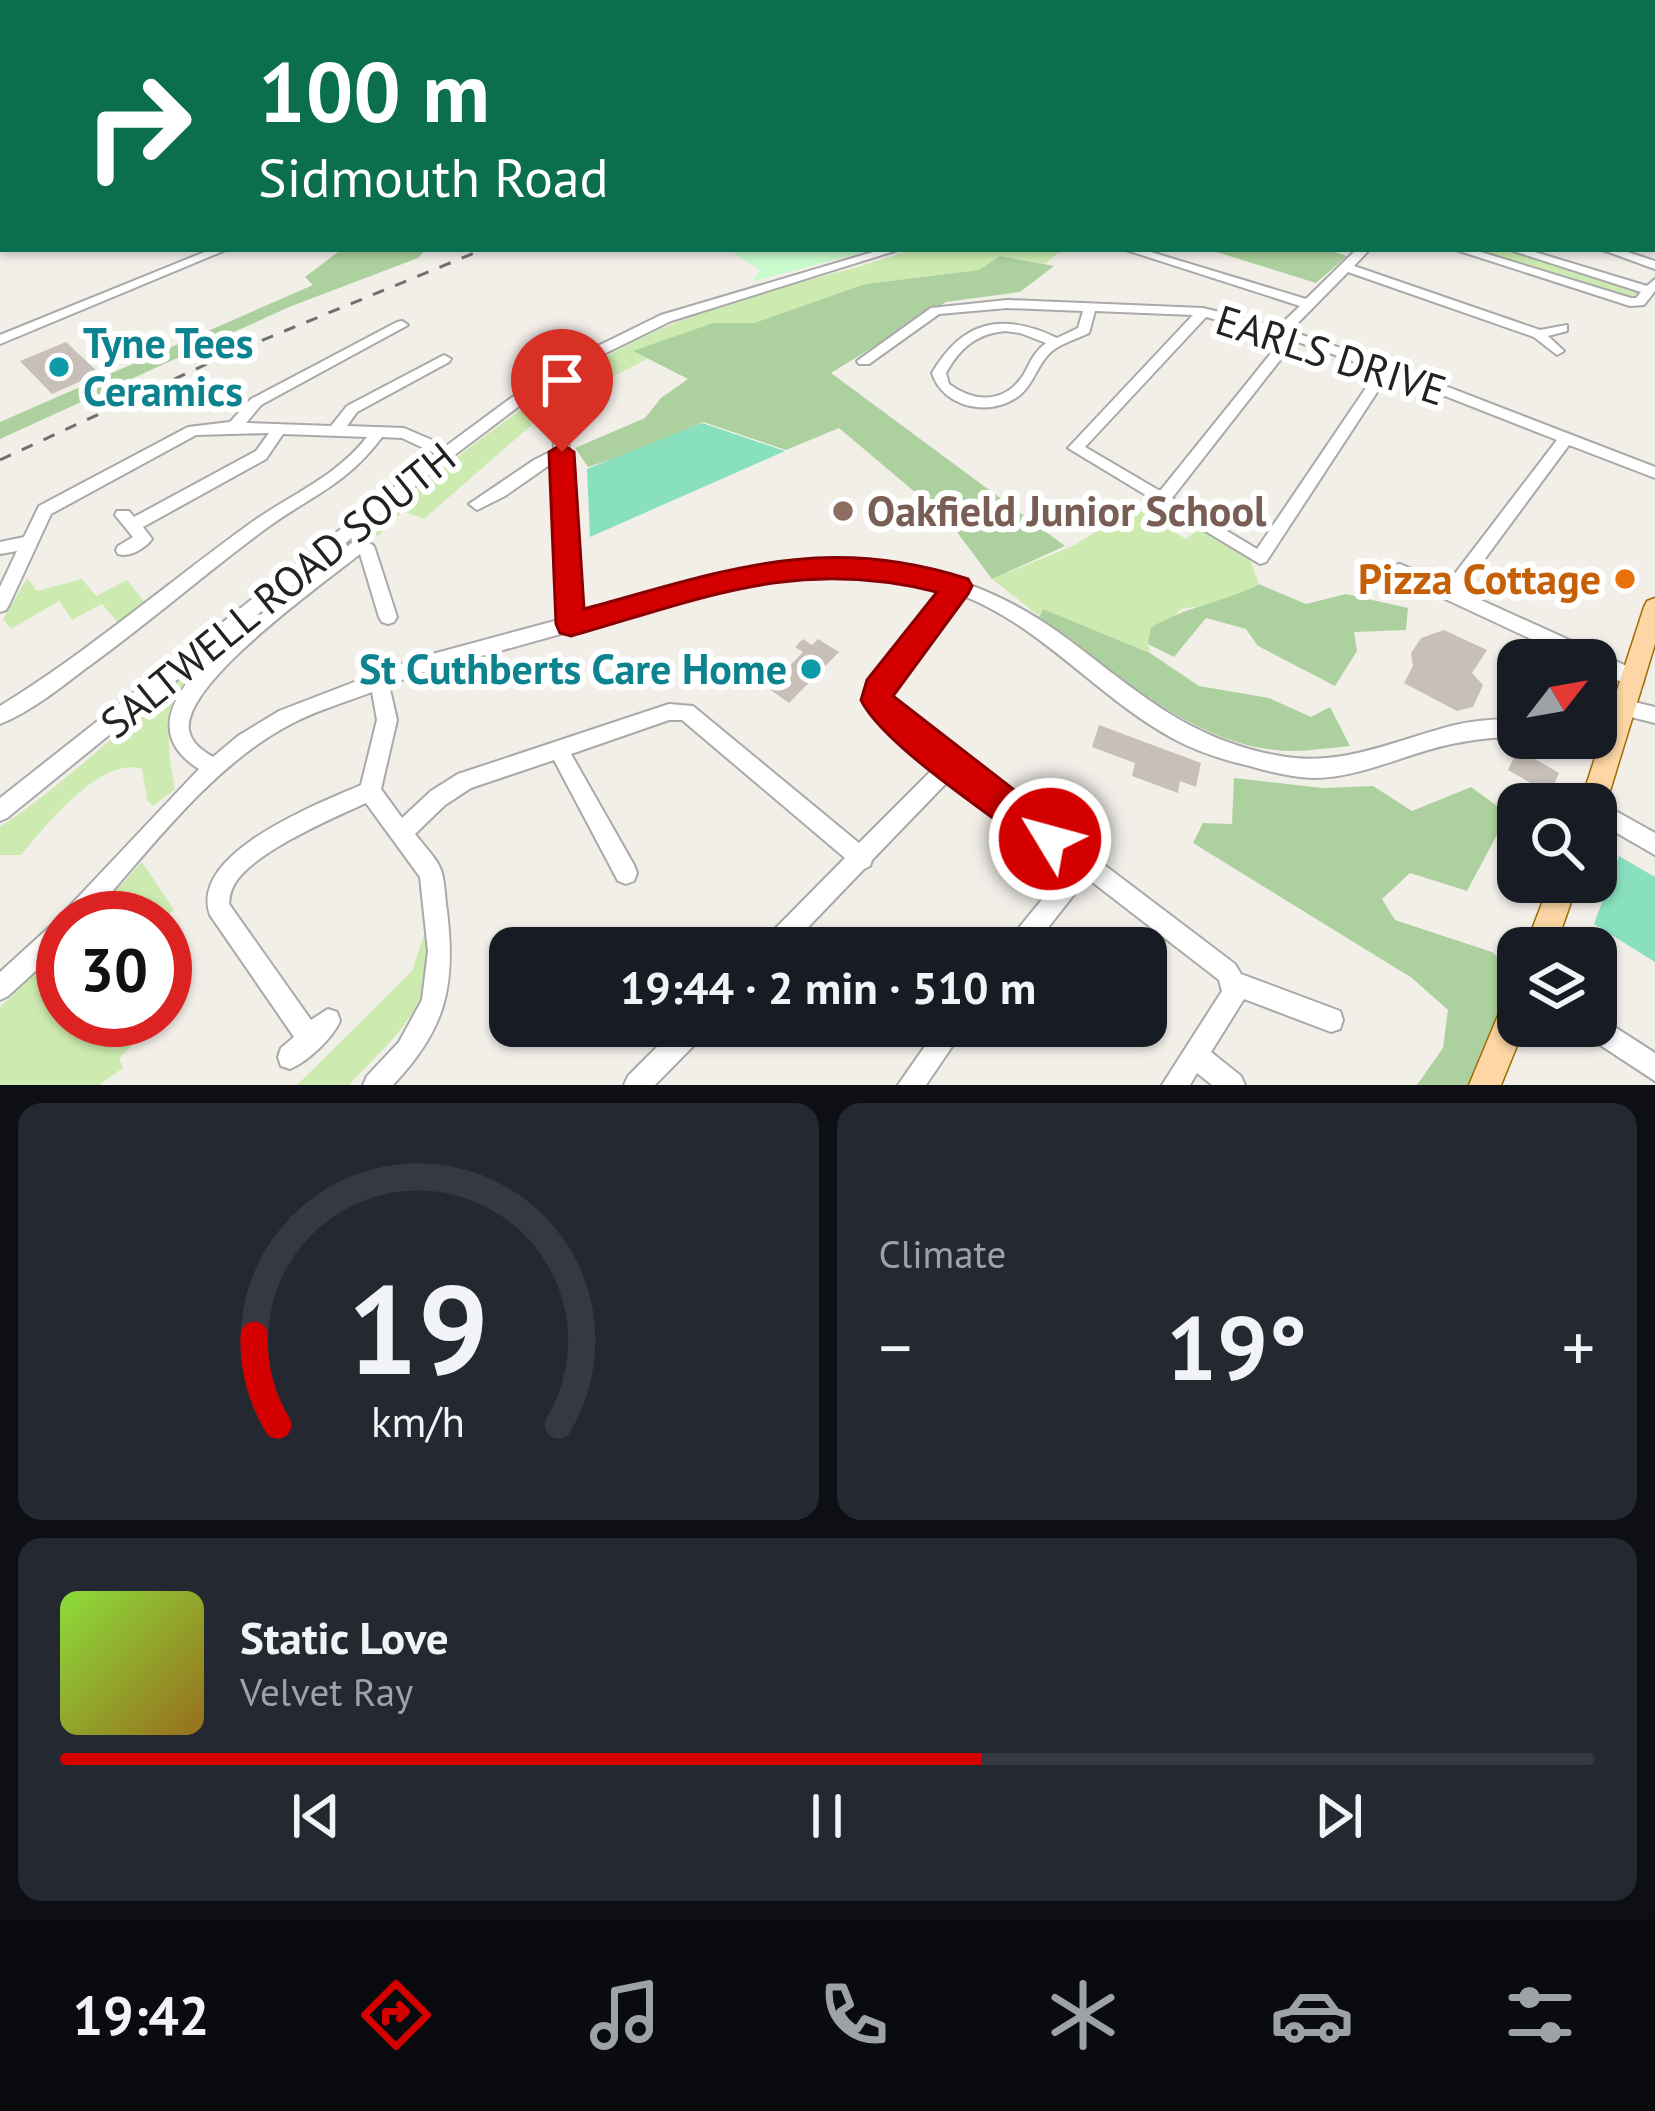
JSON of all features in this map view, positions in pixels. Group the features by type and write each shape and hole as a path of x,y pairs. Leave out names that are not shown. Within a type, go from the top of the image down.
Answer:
{"main road":[{"path":"1617,734 1655,607"},
{"path":"1485,1085 1501,1047"}],"street":[{"path":"0,340 215,252"},
{"name":"SALTWELL ROAD SOUTH","path":"0,811 447,453 554,373 628,334 699,307 885,252"},
{"path":"1139,252 1308,304"},
{"path":"1162,500 1308,304 1361,252"},
{"path":"1469,252 1630,302 1640,302 1652,286 1524,252"},
{"path":"1621,252 1655,265"},
{"path":"1348,268 1539,334 1557,351"},
{"name":"EARLS DRIVE","path":"864,362 936,311 1007,304 1204,313 1287,334 1386,368 1655,473"},
{"path":"1057,343 1028,330 984,330 951,347 938,373 954,396 986,406 1014,393 1041,354 1084,330 1090,307"},
{"path":"1204,313 1075,448 1260,558 1386,368"},
{"path":"234,427 256,402 387,339 402,325"},
{"path":"1539,334 1562,328"},
{"path":"335,430 352,410 444,359"},
{"path":"559,400 571,624"},
{"path":"0,605 45,510 61,497 193,430 234,427 404,434 447,453"},
{"path":"124,550 133,526 261,455 279,429"},
{"path":"0,716 56,683 261,523 345,475 378,432"},
{"path":"1450,593 1567,438"},
{"path":"477,504 497,496 540,460 562,452"},
{"path":"0,548 28,542"},
{"path":"214,768 190,756 182,746 179,718 201,676 221,657 359,546 367,549 388,617"},
{"path":"99,891 214,768 286,717 379,680 571,624 764,571 815,565 890,570 958,586 1012,610 1168,725 1217,749 1294,768 1368,760 1425,741 1497,729"},
{"path":"1412,569 1450,593 1635,679"},
{"path":"958,586 878,689 877,700 950,764 1227,972 1234,994 1175,1085"},
{"path":"376,1085 408,1051 434,1003 440,951 431,873 370,791 387,720 379,680"},
{"path":"1626,708 1655,716"},
{"path":"400,834 438,798 465,781 669,712 686,712 862,860"},
{"path":"559,749 626,873"},
{"path":"793,927 950,764"},
{"path":"290,1057 319,1030 218,907 220,888 232,868 326,811 370,791"},
{"path":"1617,821 1655,845"},
{"path":"1033,927 1083,865"},
{"path":"0,988 36,955"},
{"path":"1233,983 1331,1020"},
{"path":"1617,1042 1655,1068"},
{"path":"637,1085 674,1047"},
{"path":"911,1085 939,1047"},
{"path":"1194,1054 1232,1085"}],"green space":[{"path":"338,252 423,252 289,307 0,439 0,422 313,285 305,277"},
{"path":"733,252 865,252 753,281 760,270"},
{"path":"903,252 1059,252 1045,264 1000,256 980,270 865,284 755,323 713,323 635,352 647,359 551,408 424,519 403,511 378,536 366,530 525,407 610,355 702,312"},
{"path":"1217,252 1335,252 1347,256 1316,283"},
{"path":"1476,252 1516,252 1635,288 1639,294 1623,298"},
{"path":"1000,256 1054,266 1020,292 946,302 831,373 1065,546 992,579 948,520 839,428 786,450 703,422 644,449 588,467 575,448 645,418 661,398 688,379 633,351 713,323 754,323 865,284 979,270"},
{"path":"702,423 785,451 590,537 587,469"},
{"path":"1134,507 1186,539 1199,529 1250,560 1259,584 1224,602 1181,609 1148,644 1150,653 1043,609 1039,616 992,579 1075,545"},
{"path":"27,578 37,591 82,579 96,596 127,580 146,604 120,625 102,604 72,620 59,601 11,629 3,619"},
{"path":"1259,584 1306,604 1346,594 1408,608 1406,630 1354,632 1357,651 1335,686 1258,646 1246,629 1206,618 1174,657 1148,644 1151,628"},
{"path":"1043,609 1150,653 1199,686 1269,698 1311,717 1330,707 1350,746 1275,750 1211,732 1121,678 1039,617"},
{"path":"193,669 170,727 175,789 153,806 147,800 142,769 109,773 75,796 21,855 0,855 0,827 75,771"},
{"path":"1234,778 1323,788 1373,786 1412,811 1471,787 1497,806 1497,835 1467,891 1410,873 1382,899 1395,920 1497,957 1497,1014 1471,1085 1417,1085 1443,1048 1448,1010 1412,978 1193,843 1203,823 1232,824"},
{"path":"1619,856 1655,877 1655,962 1617,938 1617,927 1594,924 1602,903 1617,903"},
{"path":"142,862 161,891 115,891"},
{"path":"424,934 426,980 420,999 396,1035 349,1085 297,1085 412,971"},
{"path":"36,973 36,1047 131,1047 119,1058 123,1068 99,1085 0,1085 0,1007"}],"building":[{"name":"Tyne Tees Ceramics","path":"66,342 99,373 52,394 20,361"},
{"path":"1444,630 1487,650 1472,673 1483,685 1473,707 1457,711 1404,683 1413,666 1411,653 1421,638"},
{"name":"St Cuthberts Care Home","path":"803,639 812,645 818,639 839,652 789,703 761,683 772,672 779,677 803,652 795,647"},
{"path":"1099,725 1201,763 1196,787 1180,781 1178,793 1132,776 1135,763 1092,747"},
{"path":"1513,759 1535,759 1559,773 1555,783 1531,783 1508,770"}],"railway":[{"path":"0,460 224,356 477,252"}],"place":[{"name":"Tyne Tees Ceramics","path":"59,367"},
{"name":"Oakfield Junior School","path":"843,511"},
{"name":"Pizza Cottage","path":"1625,579"},
{"name":"St Cuthberts Care Home","path":"811,669"}],"route":[{"path":"562,452 571,624 764,571 815,565 890,570 958,586 878,689 877,700 912,734 1050,839"}]}
